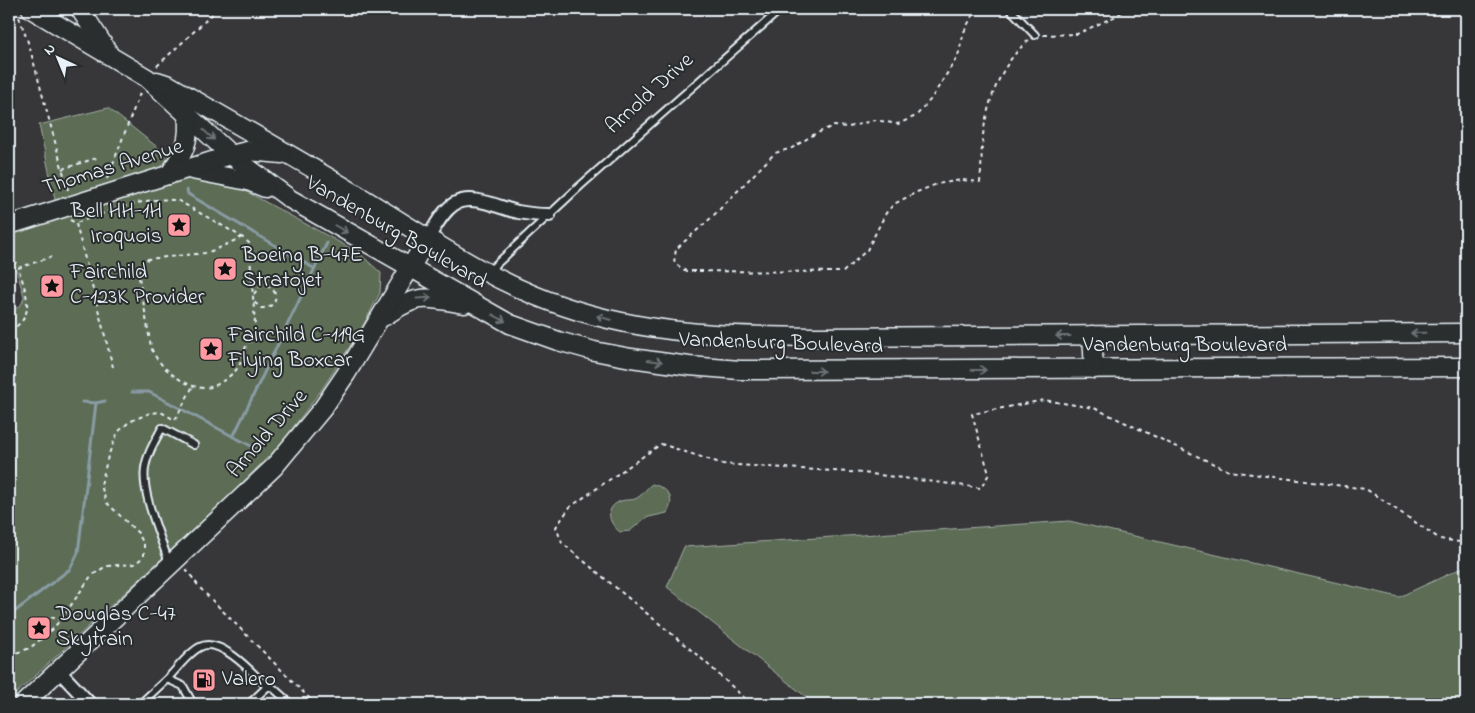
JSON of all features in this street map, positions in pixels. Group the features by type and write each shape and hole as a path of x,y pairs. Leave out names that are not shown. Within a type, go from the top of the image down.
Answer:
{"main road":[{"path":"80,9 110,56"},
{"name":"Vandenburg Boulevard","path":"24,11 110,56 147,79 231,155 290,199 477,307 510,324 594,351 689,366 740,370 1466,367"},
{"name":"Vandenburg Boulevard","path":"147,79 169,85 486,274 529,295 565,307 617,321 658,329 700,334 816,337 1466,333"},
{"path":"168,175 184,151 188,139 187,116"},
{"path":"229,121 234,138 231,155"},
{"name":"Thomas Avenue","path":"9,224 70,212 102,196 231,155 248,151 288,155"},
{"path":"186,169 248,181 290,199"},
{"name":"Arnold Drive","path":"23,704 274,467 323,408 346,374 381,319 428,238"},
{"path":"381,319 403,304 425,297 477,307"},
{"path":"1092,336 1094,369"}],"street":[{"name":"Arnold Drive","path":"428,238 444,213 453,205 467,200 475,200 519,212 549,215"},
{"path":"59,671 90,704"}],"lane":[{"name":"Arnold Drive","path":"486,274 580,186 781,9"},
{"path":"1010,9 1035,35"},
{"path":"174,562 144,485 145,467 149,453 162,428 194,445"},
{"path":"140,704 201,646 211,645 223,648 267,687 272,687 291,704"},
{"path":"167,679 183,686 193,704"},
{"path":"249,704 267,687"}],"path":[{"path":"98,216 102,196 147,79 218,9"},
{"path":"978,9 973,14 964,32 958,56 931,99 916,116 898,124 875,120 849,127 833,126 813,135 792,148 775,152 712,217 676,250 674,263 686,271 843,272 867,250 886,213 894,204 937,184 962,180 980,182 983,135 991,103 1001,74 1018,49 1035,35 1076,34 1116,16 1126,9"},
{"path":"24,11 29,45 62,169 70,212 76,223 113,367"},
{"path":"62,169 100,157"},
{"path":"76,223 146,201 168,199 179,201 242,237 249,242 256,337 253,341 248,342 240,365 230,376 218,384 204,388 194,386 165,369 153,356 139,277 140,268 148,259 204,253 242,237"},
{"path":"70,212 76,223"},
{"path":"9,238 28,307 18,325 9,330"},
{"path":"18,268 51,257"},
{"path":"253,296 256,289 263,286 270,287 276,295 272,305 265,308 258,306 253,300"},
{"path":"9,653 30,648 52,630 91,576 106,566 135,564 144,556 144,544 138,534 106,502 101,485 108,456 118,432 130,422 150,413 160,412 175,420 194,386"},
{"path":"751,704 702,658 562,543 556,527 570,507 661,444 723,464 863,473 981,488 989,474 972,414 1044,400 1094,408 1228,471 1366,489 1440,539 1466,543"},
{"path":"174,562 316,704"},
{"path":"51,617 60,620"}],"green space":[{"path":"108,108 171,158 238,187 359,253 381,273 380,293 362,328 322,389 280,445 227,498 9,700 9,321 15,319 13,310 21,304 24,296 9,246 9,236 12,233 59,218 39,125"},
{"path":"652,484 662,488 669,494 671,503 667,513 644,519 630,531 620,532 611,520 610,511 612,507 621,501 637,498"},
{"path":"1069,521 1399,597 1466,566 1466,704 813,704 667,587 684,547"}],"waterway":[{"path":"187,190 188,194 315,269"},
{"path":"233,437 327,243"},
{"path":"132,392 149,392 255,448"},
{"path":"82,402 96,403 105,401"},
{"path":"9,616 70,569 78,553 96,403"}],"place":[{"name":"Bell HH-1H Iroquois","path":"179,225"},
{"name":"Boeing B-47E Stratojet","path":"225,269"},
{"name":"Fairchild C-123K Provider","path":"52,286"},
{"name":"Fairchild C-119G Flying Boxcar","path":"211,349"},
{"name":"Douglas C-47 Skytrain","path":"39,628"},
{"name":"Valero","path":"204,680"}]}
